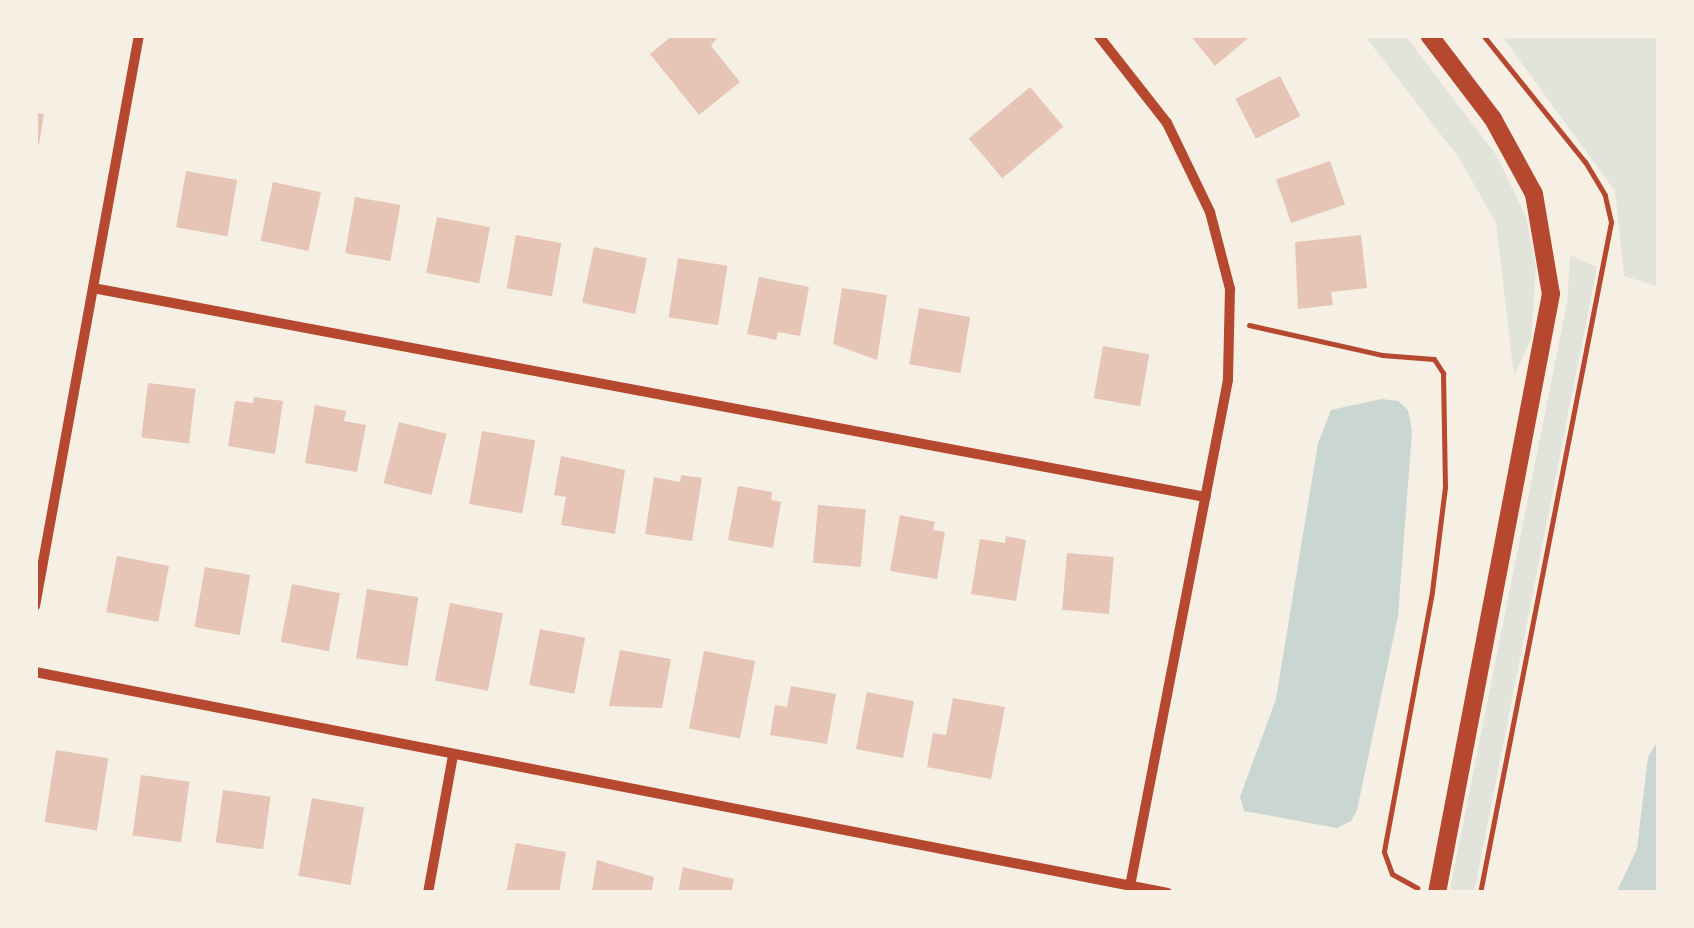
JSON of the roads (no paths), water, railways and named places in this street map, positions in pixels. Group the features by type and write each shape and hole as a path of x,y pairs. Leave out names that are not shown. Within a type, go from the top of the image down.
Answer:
{"street":[{"path":"35,606 139,35"},
{"path":"1098,35 1167,123 1210,212 1230,289 1228,380 1130,886"},
{"path":"1429,35 1493,119 1534,194 1551,294 1437,892"},
{"path":"93,288 1206,497"},
{"path":"35,672 1168,893"},
{"path":"428,893 453,755"}]}
